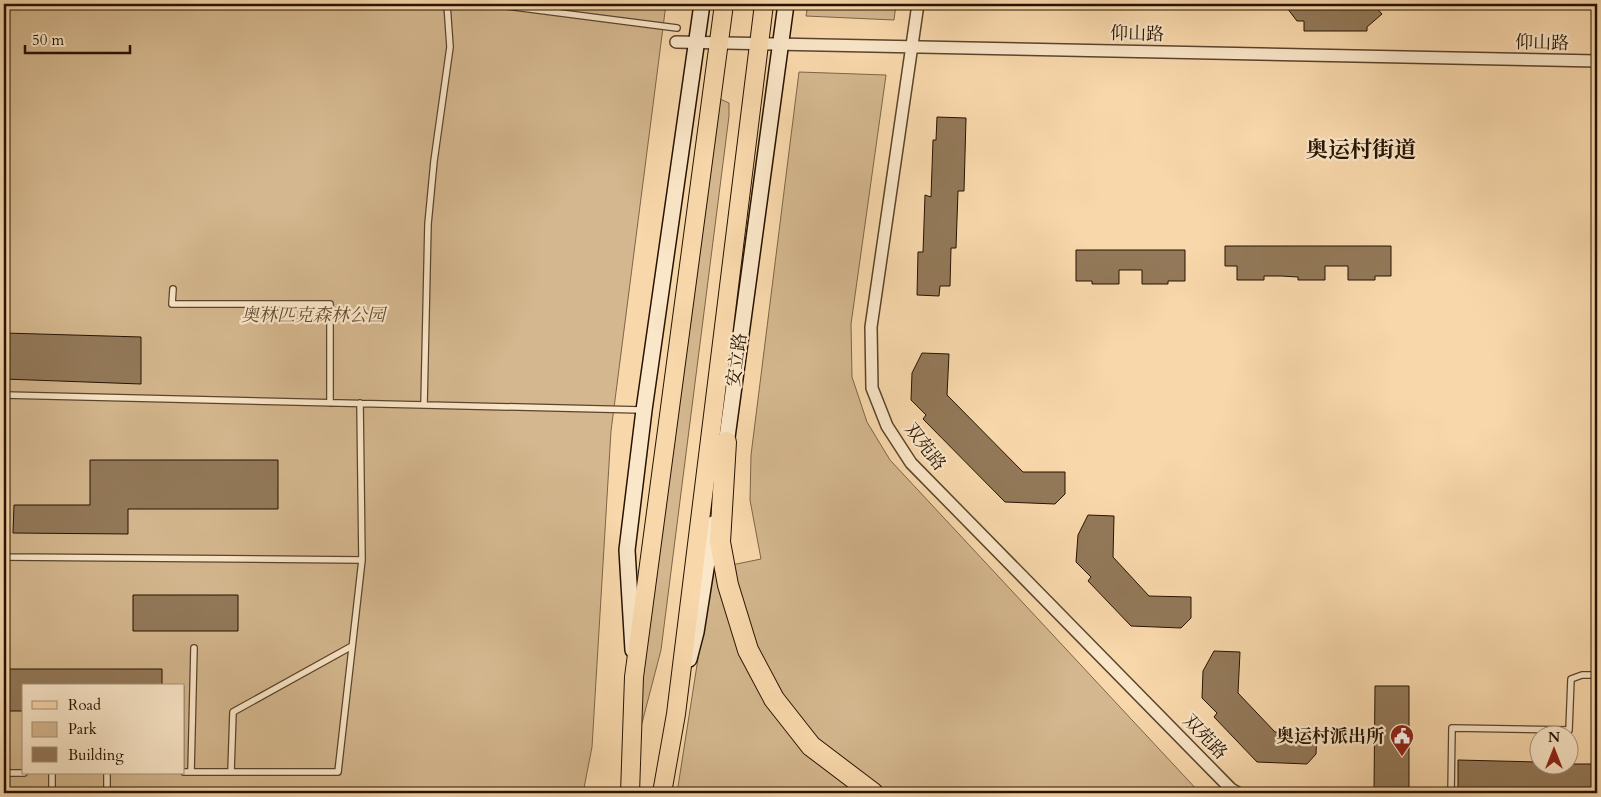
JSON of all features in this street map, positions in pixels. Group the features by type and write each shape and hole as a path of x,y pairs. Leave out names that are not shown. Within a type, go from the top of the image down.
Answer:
{"highway":[{"path":"726,442 720,542 728,585 748,650 774,699 812,746 873,793"}],"main road":[{"path":"630,793 634,677 724,4"},
{"name":"安立路","path":"662,793 676,714 764,4"}],"street":[{"path":"634,677 627,550 644,410 702,4"},
{"name":"安立路","path":"676,714 696,632 726,442 786,4"},
{"name":"双苑路","path":"918,4 871,327 872,388 887,426 911,463 1224,782 1238,793"},
{"name":"仰山路","path":"676,42 1597,61"}],"lane":[{"path":"424,405 428,231 434,161 450,46 447,4"},
{"path":"506,4 506,6 678,28"},
{"path":"173,289 172,304 330,304 330,403"},
{"path":"4,395 644,410"},
{"path":"185,772 338,772 362,560 360,404"},
{"path":"4,506 5,557 362,560"},
{"path":"230,772 233,712 352,646"},
{"path":"191,772 194,648"},
{"path":"1451,793 1452,728 1569,730 1571,679 1582,675 1597,675"},
{"path":"4,773 22,773"},
{"path":"52,774 52,793"},
{"path":"107,774 107,793"}],"green space":[{"name":"奥林匹克森林公园","path":"4,4 666,4 611,431 592,747 583,793 4,793"},
{"path":"808,4 896,4 894,20 806,16"},
{"path":"799,72 886,75 851,324 852,377 867,422 890,460 1200,793 677,793 712,569 761,559 750,500 751,455"},
{"path":"720,99 729,103 729,116 661,650 636,746 637,677 706,104"}],"building":[{"path":"1284,4 1373,4 1382,14 1367,27 1367,31 1304,31 1304,21 1297,21"},
{"path":"937,117 966,118 964,191 958,191 956,248 951,248 950,286 940,286 939,296 917,295 918,252 923,252 925,195 931,197 933,140 936,140"},
{"path":"1225,246 1391,246 1391,276 1375,276 1375,280 1348,280 1348,266 1325,266 1325,280 1298,280 1298,277 1264,276 1264,280 1237,280 1237,266 1225,266"},
{"path":"1076,250 1185,250 1185,281 1168,281 1168,284 1142,284 1142,270 1119,270 1119,284 1092,284 1092,281 1076,281"},
{"path":"4,333 141,337 141,384 4,379"},
{"path":"922,353 949,354 947,395 1023,472 1065,472 1065,494 1055,504 1005,502 923,419 926,415 911,400 912,373"},
{"path":"90,460 278,460 278,509 128,509 128,534 13,533 14,505 90,505"},
{"path":"1088,515 1114,516 1113,557 1149,596 1191,597 1191,618 1181,628 1131,626 1088,581 1091,577 1076,562 1078,535"},
{"path":"133,595 238,595 238,631 133,631"},
{"path":"1214,651 1240,652 1238,693 1275,732 1317,733 1316,754 1307,764 1257,762 1214,717 1217,713 1202,698 1203,671"},
{"path":"4,669 162,669 162,684 22,684 22,711 4,711"},
{"path":"1375,686 1409,686 1409,791 1374,790"},
{"path":"1458,760 1528,762 1528,774 1578,774 1578,764 1597,764 1597,793 1458,793"}],"place":[{"name":"奥运村派出所","path":"1402,757"}],"district":[{"name":"奥运村街道","path":"1361,150"}]}
